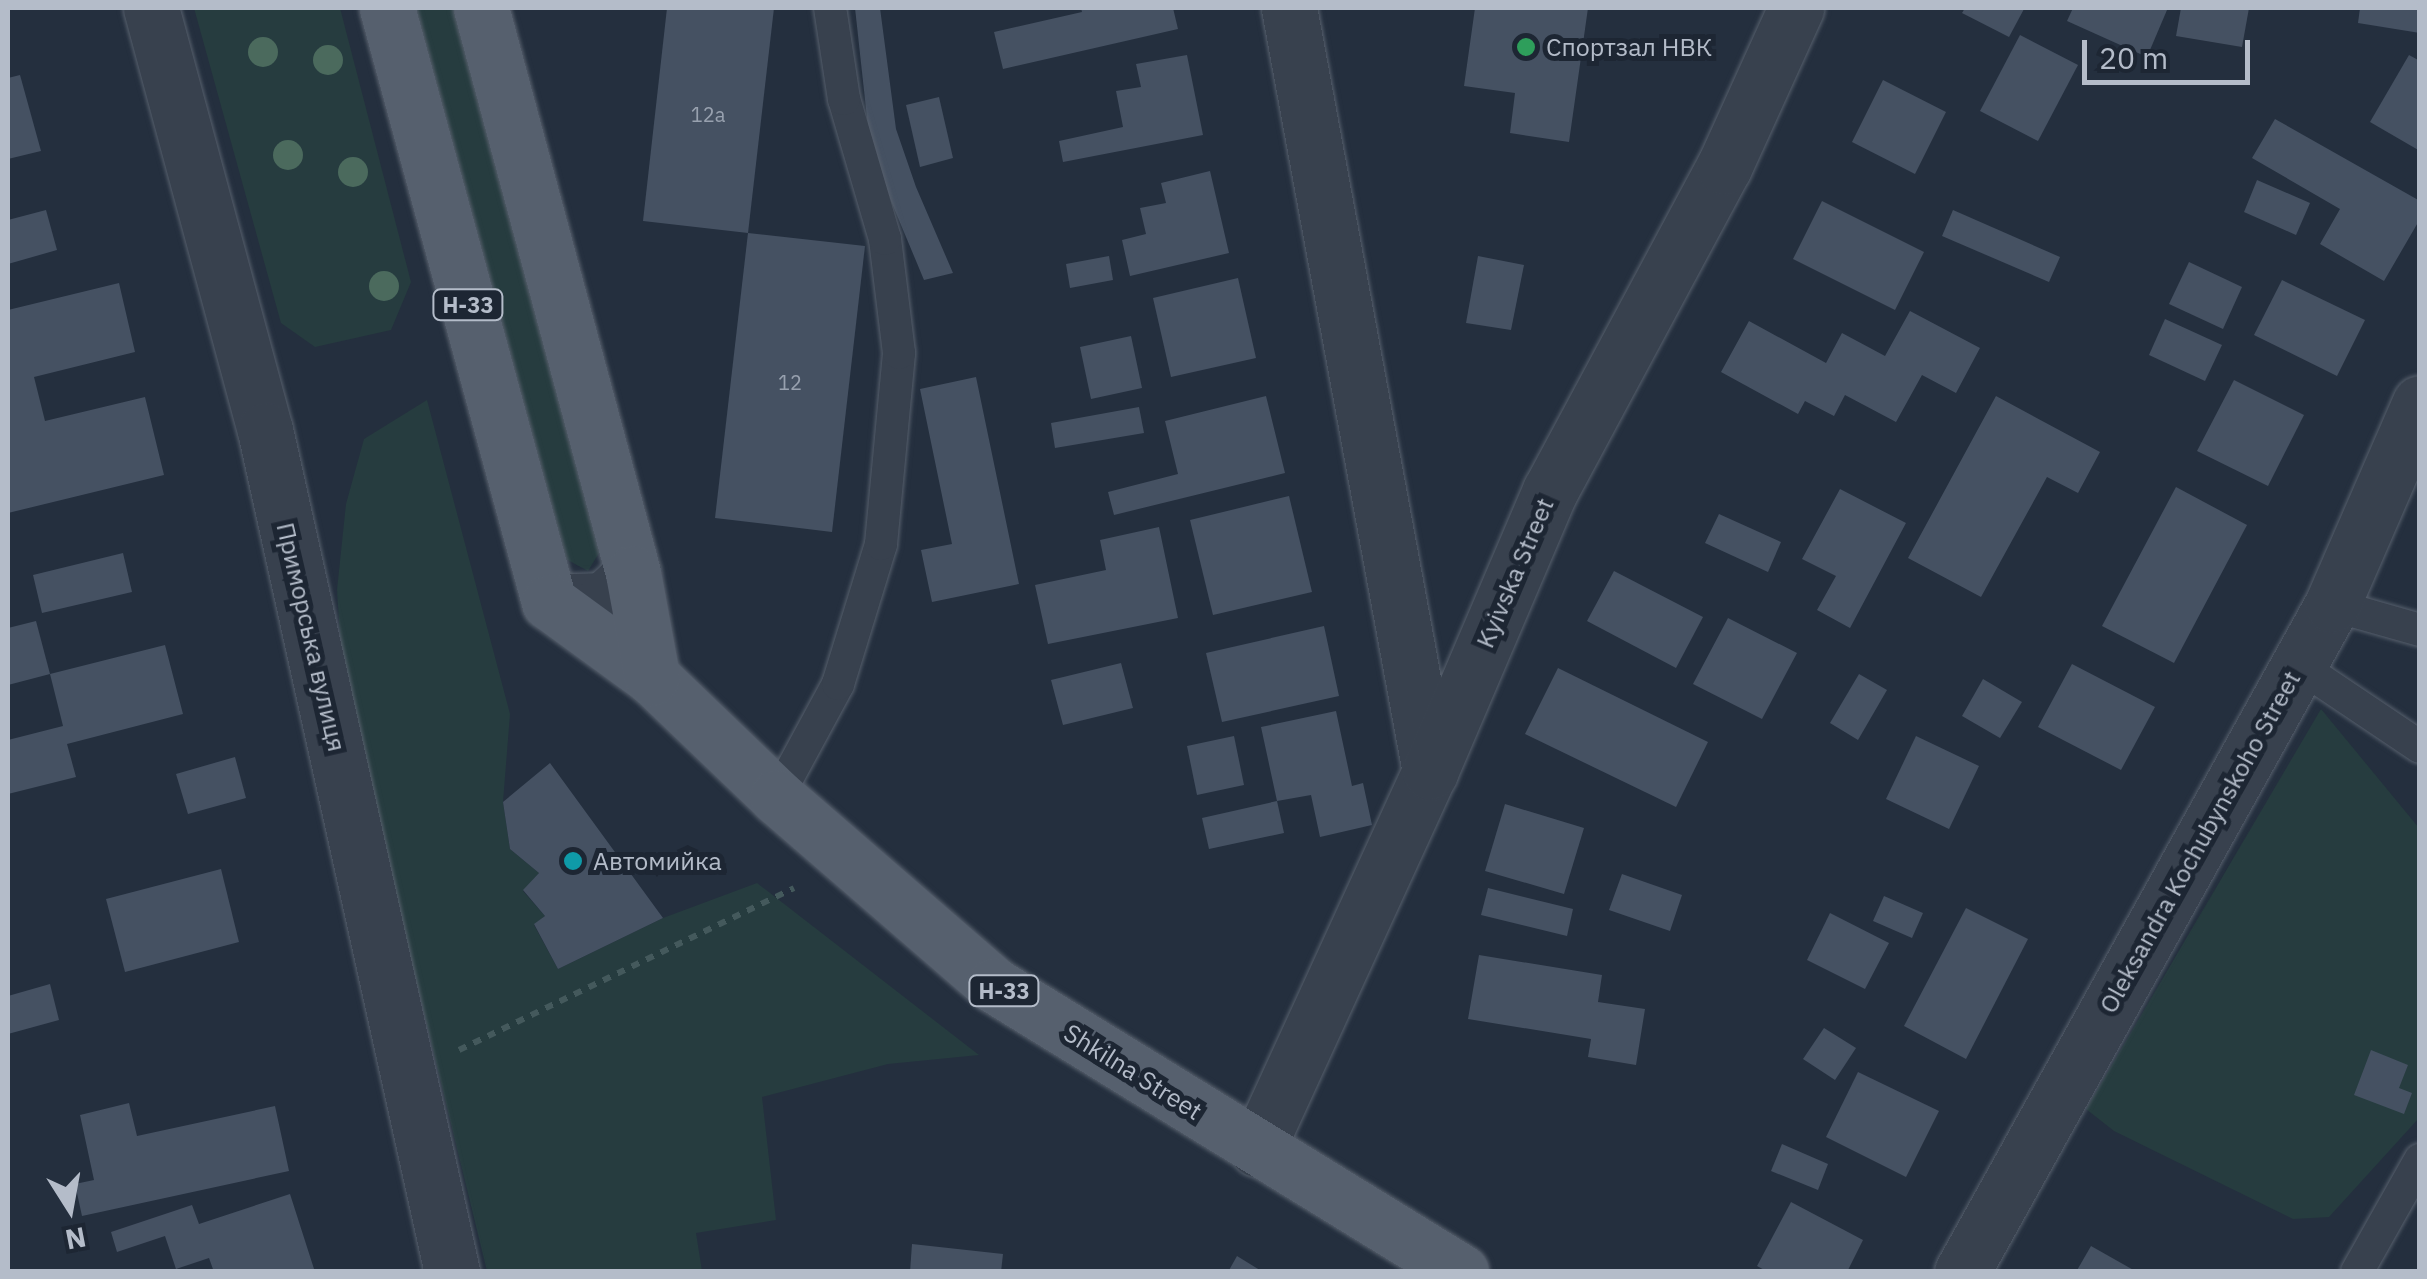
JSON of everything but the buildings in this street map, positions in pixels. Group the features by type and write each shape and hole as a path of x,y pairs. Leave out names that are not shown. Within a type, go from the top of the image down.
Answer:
{"main road":[{"name":"Н-33","path":"387,8 549,602 652,678"},
{"path":"480,8 633,574 652,678"},
{"name":"Shkilna Street","path":"652,678 777,797 994,985 1461,1272"}],"street":[{"name":"Приморська вулиця","path":"151,8 264,430 452,1272"},
{"path":"1289,8 1430,772"},
{"name":"Kyivska Street","path":"1257,1149 1430,772 1550,490 1724,167 1796,8"},
{"name":"Oleksandra Kochubynskoho Street","path":"1962,1272 2332,605 2420,403"},
{"path":"549,602 604,600 633,574"}],"lane":[{"path":"777,797 838,684 881,544 899,353 885,239 844,100 830,8"},
{"path":"2332,605 2420,630"},
{"path":"2298,664 2420,746"},
{"path":"2357,1272 2420,1160"}],"path":[{"path":"408,1075 851,861"}],"green space":[{"path":"194,8 340,8 411,282 391,330 315,347 281,323"},
{"path":"410,8 455,8 604,545 588,571 562,557"},
{"path":"427,400 510,714 503,802 510,849 539,873 523,891 545,916 534,925 558,969 663,918 757,883 979,1055 888,1064 762,1097 776,1220 696,1233 702,1271 487,1271 343,682 337,590 346,504 364,439"},
{"path":"2321,709 2419,828 2419,1118 2329,1217 2293,1219 2114,1131 2086,1109"}],"place":[{"name":"Спортзал НВК","path":"1526,47"},
{"name":"Автомийка","path":"573,861"}]}
